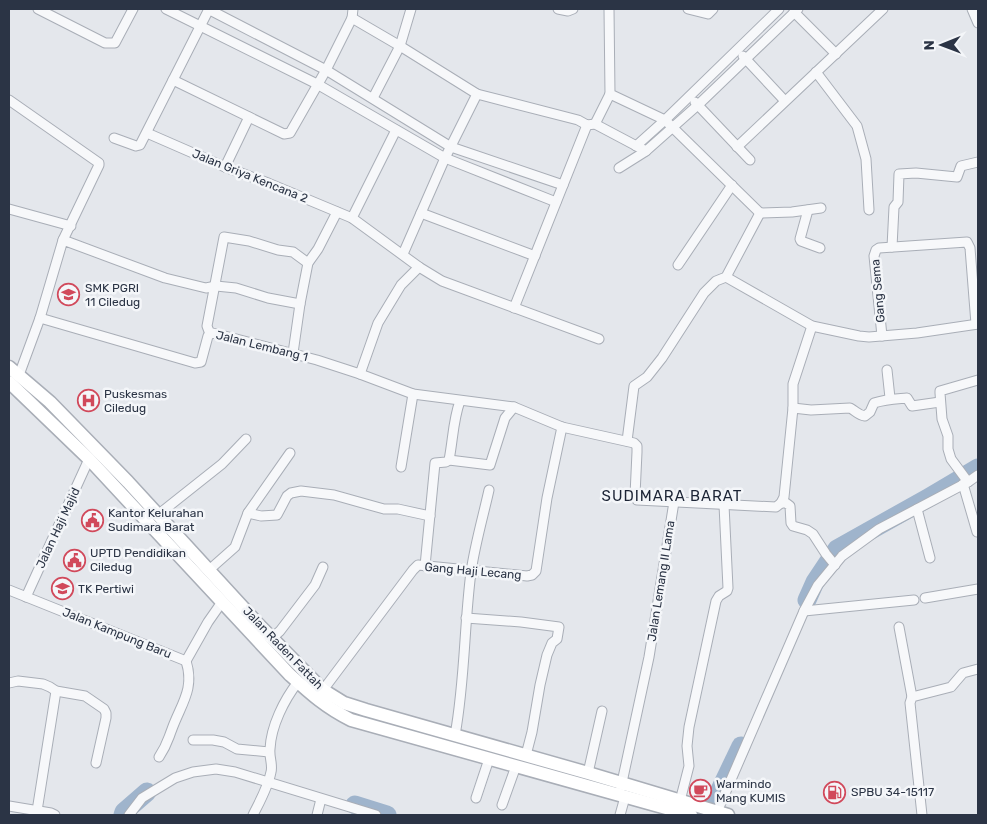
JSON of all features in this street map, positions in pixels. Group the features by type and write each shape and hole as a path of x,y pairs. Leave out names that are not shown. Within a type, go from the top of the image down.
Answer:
{"main road":[{"name":"Jalan Raden Fattah","path":"12,380 319,702 351,720 489,759 694,811 719,813"},
{"name":"Jalan Raden Fattah","path":"12,380 50,402 159,514 272,638 323,690 344,703 588,772 622,792 680,801 694,811"}],"street":[{"path":"42,10 111,44 115,43 133,9"},
{"path":"166,9 317,84 444,158 556,202"},
{"path":"114,138 138,146 147,133 209,9 326,70 451,147 563,185"},
{"path":"373,98 400,46 411,9"},
{"path":"558,9 568,11 573,9"},
{"path":"514,308 563,185 591,125 610,94 609,9"},
{"path":"688,9 708,14 713,9"},
{"path":"619,168 646,152 690,96 779,9"},
{"path":"736,147 883,9"},
{"path":"972,9 978,23"},
{"path":"636,146 697,105 796,10 836,54"},
{"path":"173,80 249,117 287,134 290,133 326,70 352,13 400,46 477,94 578,120 646,152"},
{"path":"737,50 785,101"},
{"path":"816,72 857,126 866,159 869,210"},
{"path":"403,254 444,158 477,94"},
{"path":"610,94 669,124 760,213 821,208"},
{"path":"690,96 750,160"},
{"path":"9,100 99,163 63,240 40,318 12,380"},
{"path":"225,167 249,117"},
{"path":"352,218 396,130"},
{"name":"Jalan Griya Kencana 2","path":"147,133 225,167 352,218 419,267 442,281 599,339"},
{"path":"726,277 812,326 858,336 917,333 977,324 970,248 966,242 892,247 894,207 898,202 899,174 916,173 957,177 960,166 978,162"},
{"path":"678,265 732,185"},
{"path":"9,209 70,226"},
{"path":"808,210 800,239 820,248"},
{"path":"293,353 308,263 318,249 337,212"},
{"path":"421,213 535,256"},
{"path":"760,213 726,277 716,281 704,293 662,358 647,377 634,386 627,441 637,446 636,499 776,507 781,503 784,498 793,408 793,384 812,326"},
{"path":"210,334 207,326 224,237 250,240 278,250 293,252 308,263"},
{"path":"63,240 165,278 206,288 216,286 236,288 268,298 300,304"},
{"name":"Gang Sema","path":"882,336 874,256 879,248 892,247"},
{"path":"360,374 378,323 401,285 419,267"},
{"name":"Jalan Lembang 1","path":"40,318 195,363 201,362 208,336 210,334 221,335 293,353 360,374 413,394 514,407 562,427 627,441"},
{"path":"887,370 890,398"},
{"path":"977,532 966,483 951,459 948,449 948,436 942,419 940,391 978,380"},
{"path":"402,467 413,394"},
{"path":"793,408 811,410 850,408 855,410 858,415 865,416 870,412 874,403 890,398 894,400 907,398 912,406 940,402"},
{"path":"449,460 453,425 460,400"},
{"path":"425,566 435,463 449,460 490,465 505,418 514,407"},
{"name":"Gang Haji Lecang","path":"323,690 418,565 527,576 532,575 536,571 546,498 562,427"},
{"path":"159,514 222,464 246,439"},
{"path":"209,570 235,547 248,513 290,453"},
{"name":"Jalan Haji Majid","path":"26,597 89,459"},
{"path":"719,813 804,611 818,585 834,564 879,529 978,475"},
{"path":"455,735 464,665 466,618 472,570 490,490"},
{"path":"248,513 261,516 277,515 287,496 291,493 301,492 334,495 384,509 398,509 430,516"},
{"name":"Jalan Lemang II Lama","path":"620,815 622,792 649,657 674,502"},
{"path":"781,503 786,503 790,506 791,524 813,534 834,564"},
{"path":"680,801 690,766 687,746 689,727 716,601 728,588 724,505"},
{"path":"917,509 930,558"},
{"path":"272,638 280,631 315,585 323,567"},
{"path":"925,598 978,589"},
{"name":"Jalan Kampung Baru","path":"9,590 186,661 189,674 184,702 172,728 168,743 159,757"},
{"path":"804,611 914,600"},
{"path":"186,661 208,622 222,602"},
{"path":"466,618 558,627 556,639 552,643 547,655 526,755"},
{"path":"899,627 912,697 910,703 922,815"},
{"path":"912,697 951,687 963,673 978,669"},
{"path":"9,683 18,681 43,684 56,691 85,696 104,709 106,718 96,763"},
{"path":"253,815 269,781 272,770 269,752 270,738 286,700 298,682"},
{"path":"37,811 56,691"},
{"path":"588,772 602,711"},
{"path":"193,740 213,740 224,742 242,750 269,752"},
{"path":"476,798 489,759"},
{"path":"502,805 516,766"},
{"path":"129,815 142,798 175,778 193,772 216,769 269,781 376,815"},
{"path":"317,815 321,799"},
{"path":"9,806 54,815"}],"waterway":[{"path":"968,474 978,468"},
{"path":"807,600 815,582 837,549 962,478"},
{"path":"708,815 741,746"},
{"path":"123,815 147,792"},
{"path":"355,805 387,815"}],"place":[{"name":"SMK PGRI 11 Ciledug","path":"69,295"},
{"name":"Puskesmas Ciledug","path":"88,401"},
{"name":"Kantor Kelurahan Sudimara Barat","path":"92,520"},
{"name":"UPTD Pendidikan Ciledug","path":"74,560"},
{"name":"TK Pertiwi","path":"62,589"},
{"name":"Warmindo Mang KUMIS","path":"700,791"},
{"name":"SPBU 34-15117","path":"835,792"}],"district":[{"name":"SUDIMARA BARAT","path":"672,496"}]}
